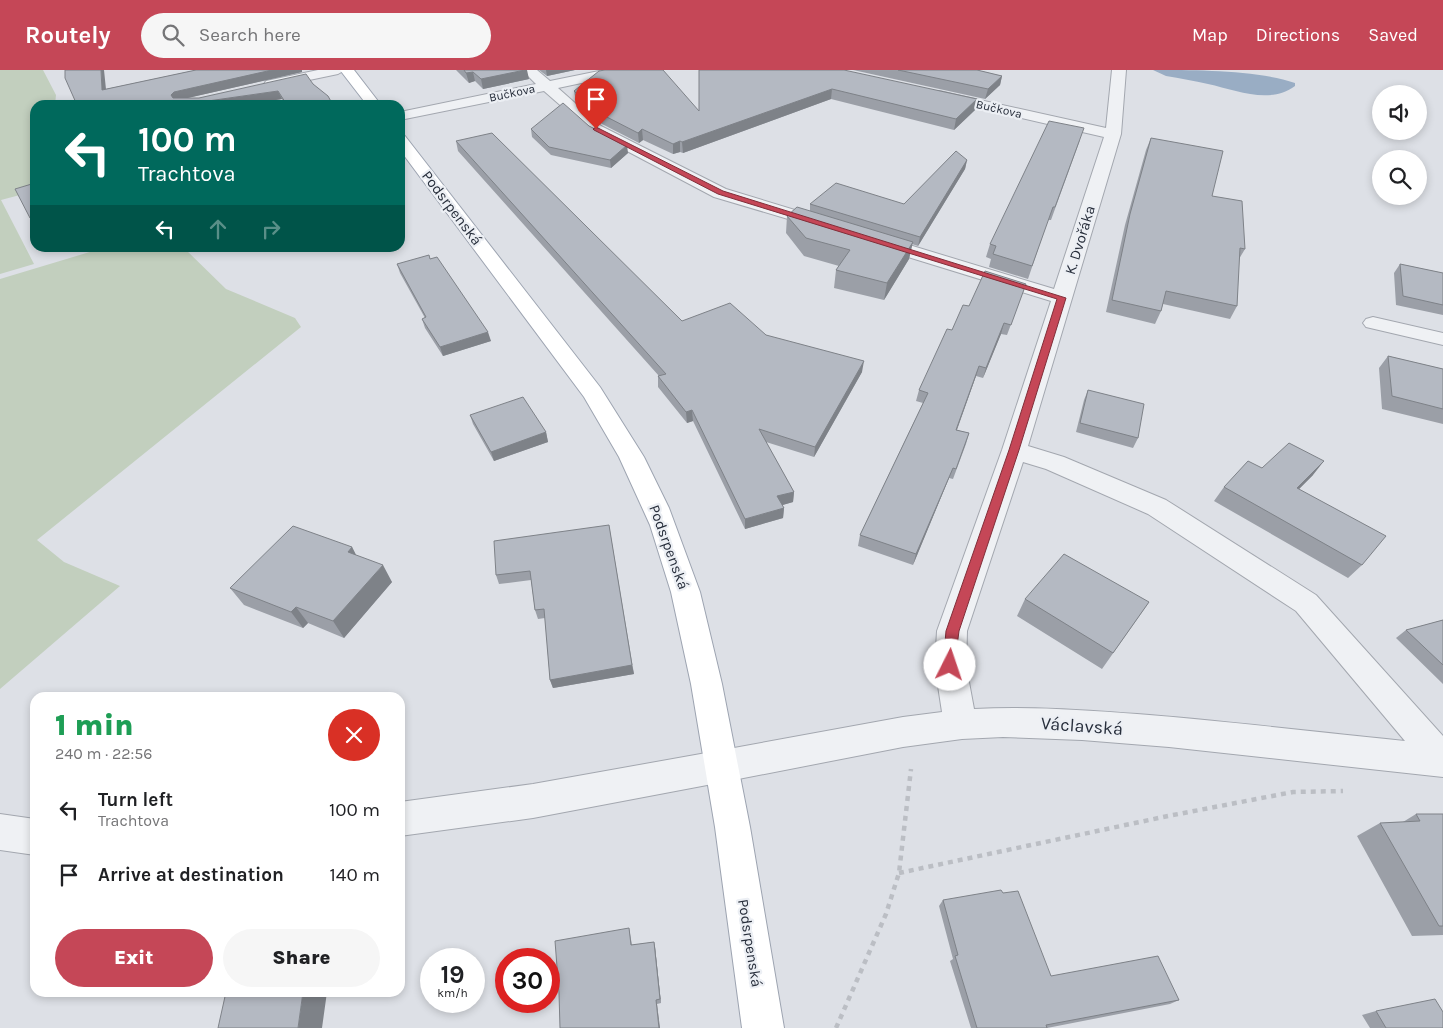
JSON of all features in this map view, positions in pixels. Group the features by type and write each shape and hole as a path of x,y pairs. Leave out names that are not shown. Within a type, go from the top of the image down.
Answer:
{"main road":[{"path":"347,70 370,100"},
{"name":"Podsrpenská","path":"405,146 592,392 637,466 663,524 696,629 723,766 764,1028"}],"street":[{"path":"261,87 338,70"},
{"path":"529,70 596,129 720,193 844,231"},
{"name":"Bučkova","path":"405,115 624,70"},
{"name":"K. Dvořáka","path":"962,724 954,698 950,675 949,655 952,631 1014,450 1113,134 1119,70"},
{"name":"Bučkova","path":"921,91 1113,134"},
{"path":"862,237 1062,298"},
{"path":"1373,323 1443,340"},
{"name":"Václavská","path":"1014,450 1055,463 1157,507 1306,603 1443,761"},
{"name":"Václavská","path":"405,817 533,801 903,732 962,724 1003,722 1082,725 1350,750 1443,761"},
{"path":"0,832 30,836"}],"path":[{"path":"836,1028 886,914 899,873 911,768 903,732"},
{"path":"899,873 1168,816 1293,792 1356,790 1350,750"}],"green space":[{"path":"0,70 43,70 56,95 56,100 30,100 30,192 1,200 34,264 0,274"},
{"path":"90,252 188,252 226,289 295,318 301,327 37,540 64,562 120,586 0,689 0,279"}],"water":[{"path":"1153,70 1263,75 1295,83 1295,86 1285,92 1274,95 1252,94 1166,76"}],"building":[{"path":"65,70 101,70 102,90 196,70 272,70 174,92 171,95 173,98 199,98 306,74 313,84 330,100 284,100 278,91 215,100 75,100 65,78"},
{"path":"464,70 525,70 481,79 473,72 466,73"},
{"path":"663,70 699,111 699,70 844,70 977,99 956,119 832,89 673,144 642,129 638,133 601,114 574,91 599,71"},
{"path":"898,70 977,70 1002,76 988,89"},
{"path":"563,103 589,126 627,145 610,160 549,147 531,129"},
{"path":"1049,121 1084,128 1032,266 993,254 996,246 990,244"},
{"path":"492,133 682,321 730,303 766,335 864,361 815,447 759,429 794,492 777,496 784,508 745,519 692,410 686,412 658,376 666,374 456,141"},
{"path":"1151,138 1223,151 1212,196 1242,201 1245,249 1240,248 1237,306 1166,291 1161,311 1112,300 1130,214"},
{"path":"956,151 967,160 920,237 810,204 836,183 904,204"},
{"path":"30,184 30,218 15,189"},
{"path":"797,207 913,242 887,283 836,270 850,250 806,238 787,216"},
{"path":"429,255 430,259 437,257 488,332 440,347 422,319 426,317 397,264"},
{"path":"1400,264 1443,273 1443,305 1403,296"},
{"path":"985,271 1026,284 1011,325 1004,323 986,368 979,366 956,430 969,433 956,469 953,468 916,554 860,535 928,393 919,390 947,329 952,330 963,305 969,306"},
{"path":"1388,356 1443,369 1443,409 1392,396"},
{"path":"1088,390 1144,404 1138,438 1080,423"},
{"path":"523,397 546,432 491,452 470,415"},
{"path":"1289,443 1324,461 1297,488 1386,536 1362,565 1224,487 1248,461 1262,468"},
{"path":"609,525 632,665 550,680 544,609 535,610 530,571 496,575 494,541"},
{"path":"293,526 352,547 348,552 383,565 333,621 296,607 291,612 230,588"},
{"path":"1064,554 1149,602 1113,653 1025,599"},
{"path":"1443,620 1443,665 1406,630"},
{"path":"1416,814 1443,814 1443,926 1439,926 1380,823 1420,821"},
{"path":"1001,890 1003,893 1018,891 1051,976 1158,956 1179,1000 1046,1025 1047,1028 977,1028 955,956 958,955 943,900"},
{"path":"629,928 631,945 654,942 660,999 656,1000 659,1028 560,1028 560,948 556,948 555,941"},
{"path":"225,997 302,997 298,1028 218,1028"},
{"path":"1435,999 1443,1012 1443,1028 1386,1028 1376,1011"}],"route":[{"path":"596,129 720,193 1062,298 1014,450 952,631 949,655 950,665"}]}
